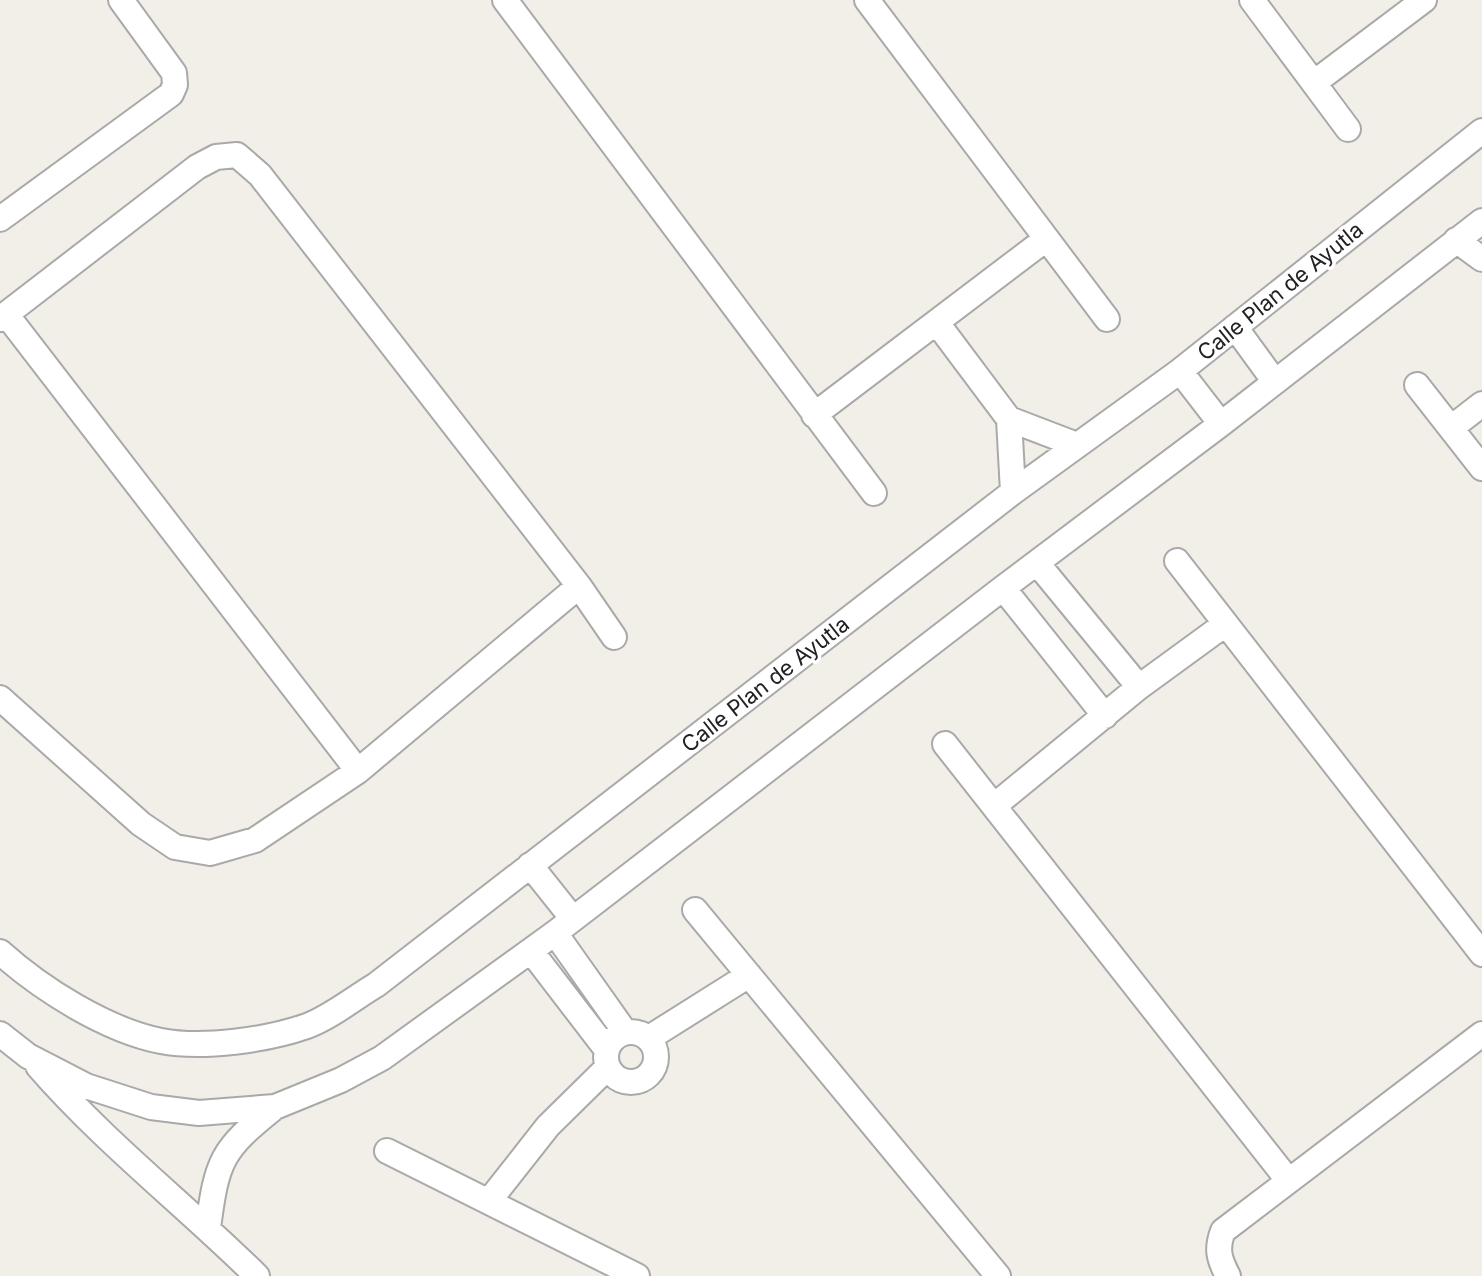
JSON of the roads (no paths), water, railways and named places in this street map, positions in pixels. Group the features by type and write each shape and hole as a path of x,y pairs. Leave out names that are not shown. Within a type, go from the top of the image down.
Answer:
{"street":[{"path":"0,219 171,94 175,85 174,73 121,0"},
{"path":"505,0 874,493"},
{"path":"867,0 1107,319"},
{"path":"1252,0 1348,129"},
{"path":"1315,82 1424,0"},
{"name":"Calle Plan de Ayutla","path":"0,952 67,1001 126,1030 162,1041 215,1043 262,1038 310,1025 376,985 1013,492 1180,371 1482,131"},
{"path":"358,771 3,316 197,167 216,157 237,155 260,175 579,586 614,637"},
{"path":"208,1228 220,1164 238,1137 275,1107 341,1080 382,1058 531,951 1482,221"},
{"path":"814,415 1046,239"},
{"path":"1456,240 1482,259"},
{"path":"937,323 1009,419 1077,445"},
{"name":"Calle Plan de Ayutla","path":"1235,327 1275,382"},
{"name":"Calle Plan de Ayutla","path":"1180,371 1221,424"},
{"path":"1417,385 1482,468"},
{"path":"1451,428 1482,404"},
{"path":"1009,419 1013,492"},
{"path":"1177,561 1482,954"},
{"path":"1037,563 1139,687"},
{"path":"0,698 141,824 175,847 210,853 255,840 358,771 579,586"},
{"path":"1003,588 1105,716"},
{"path":"994,806 1139,687 1224,625"},
{"path":"945,744 1288,1180"},
{"path":"530,865 625,1032"},
{"path":"695,910 998,1276"},
{"path":"489,1201 548,1126 608,1059 613,1039 625,1032 649,1038 657,1056 656,1066 650,1074 632,1083 622,1081 608,1059 531,951"},
{"path":"649,1038 749,975"},
{"path":"0,1034 28,1056 71,1105 112,1144 208,1228 257,1276"},
{"path":"1228,1276 1219,1259 1218,1245 1223,1231 1482,1034"},
{"path":"28,1056 86,1086 151,1107 199,1113 275,1107"},
{"path":"387,1151 637,1276"}]}
